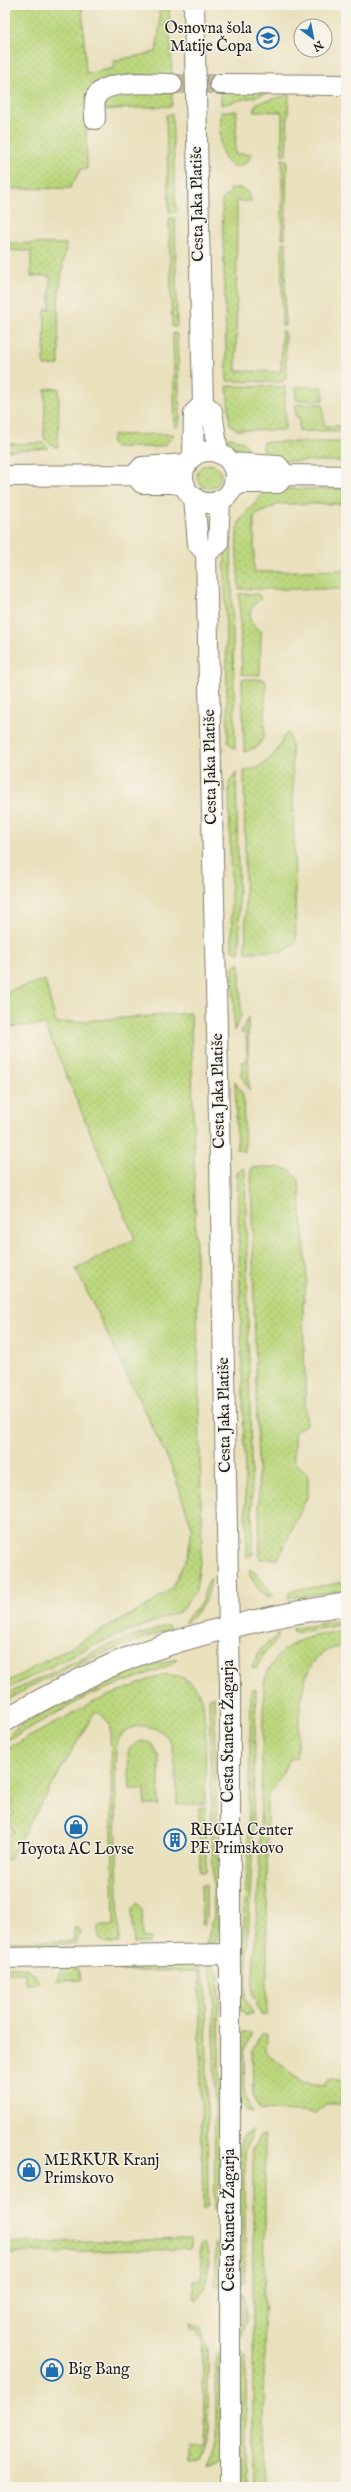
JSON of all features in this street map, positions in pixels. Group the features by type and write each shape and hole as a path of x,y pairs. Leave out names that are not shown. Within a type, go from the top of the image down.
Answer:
{"main road":[{"path":"5,1720 56,1692 121,1662 179,1641 285,1614 346,1604"}],"street":[{"name":"Cesta Jaka Platiše","path":"194,5 203,404"},
{"path":"95,119 95,100 102,90 115,85 172,84"},
{"path":"220,84 346,85"},
{"path":"189,491 184,474 190,460 194,413 203,404 212,411 224,458 235,475 226,493 218,544 206,553"},
{"path":"5,476 135,475 142,467 190,460 205,451 224,458 278,466 285,475"},
{"path":"135,475 142,484 172,483 189,491 206,502 243,483 278,483 285,475 346,476"},
{"name":"Cesta Jaka Platiše","path":"189,491 198,544 206,553 229,1629"},
{"name":"Cesta Staneta Žagarja","path":"229,1629 228,1954 230,2487"},
{"path":"5,1958 228,1954"}],"green space":[{"path":"5,5 82,5 86,74 114,68 114,61 156,52 160,25 159,5 169,5 172,76 126,75 86,117 87,169 81,169 70,188 5,189"},
{"path":"221,90 281,90 221,105"},
{"path":"172,91 172,106 98,110 105,94"},
{"path":"289,95 286,155 282,155 282,112 253,111 257,103"},
{"path":"221,111 237,111 235,154 252,154 243,165 231,165 226,160 223,153 220,136"},
{"path":"172,114 176,212 169,212 166,115"},
{"path":"282,159 287,160 285,238 282,238"},
{"path":"240,188 246,191 252,201 237,201 236,371 281,372 282,331 285,331 286,379 283,382 227,381 222,200 230,193 230,189"},
{"path":"169,218 175,218 177,327 172,327"},
{"path":"286,242 285,326 282,326 282,243"},
{"path":"5,243 66,244 58,301 59,365 44,366 45,309 50,309 50,276 31,276 31,251 5,250"},
{"path":"173,333 177,334 180,419 179,425 175,428"},
{"path":"227,386 285,387 285,430 237,430 230,424"},
{"path":"296,387 323,387 323,400 296,400"},
{"path":"59,388 58,447 55,447 44,438 45,389"},
{"path":"299,404 323,404 324,426 346,426 346,431 299,431 299,417 296,417 295,406"},
{"path":"174,434 165,445 158,447 113,447 111,441 113,435"},
{"path":"224,437 243,442 248,452 247,458 234,450"},
{"path":"263,442 346,442 346,461 264,461"},
{"path":"44,443 49,448 5,451 5,444"},
{"path":"204,464 214,464 221,471 221,481 214,488 204,488 197,481 197,471"},
{"path":"264,489 346,489 346,504 279,504 254,516 254,572 346,570 346,589 239,589 237,544 238,527 240,521 260,497"},
{"path":"224,531 231,531 235,750 228,742"},
{"path":"239,594 258,594 261,599 253,606 250,615 252,624 261,631 260,675 242,674"},
{"path":"242,679 263,679 266,682 264,737 257,747 244,752"},
{"path":"288,732 292,747 296,942 285,951 246,952 244,771 256,768 271,758"},
{"path":"236,773 240,953 232,949 229,783"},
{"path":"240,963 241,1015 234,1031 233,967"},
{"path":"45,980 56,1023 191,1013 202,1548 196,1590 181,1611 94,1645 5,1690 5,1683 152,1603 172,1588 188,1555 192,1528 173,1470 76,1269 135,1239 45,1025 5,1027 5,992"},
{"path":"248,1017 249,1090 242,1077 242,1062 247,1061 246,1033 241,1033"},
{"path":"235,1082 243,1095 245,1152 237,1149"},
{"path":"264,1167 289,1170 299,1181 307,1280 303,1306 306,1424 294,1433 294,1462 308,1474 308,1495 278,1559 260,1559 251,1168"},
{"path":"243,1168 245,1171 253,1554 247,1557 237,1173"},
{"path":"250,1569 256,1573 273,1596 265,1595 259,1589 249,1574"},
{"path":"211,1578 209,1592 203,1604 200,1609 185,1623 187,1618 200,1604 207,1583"},
{"path":"346,1582 346,1590 288,1598 290,1591"},
{"path":"346,1619 346,1624 294,1633 292,1629"},
{"path":"168,1625 170,1629 86,1660 45,1679 5,1701 5,1695 104,1647"},
{"path":"346,1631 346,1647 329,1650 316,1659 308,1672 303,1688 300,1706 296,1758 291,1758 267,1800 267,2001 266,2014 261,2015 252,1993 259,1877 264,1682 277,1657 295,1643 318,1635"},
{"path":"279,1633 276,1641 264,1653 256,1669 252,1668 260,1650"},
{"path":"177,1659 171,1665 92,1694 5,1741 14,1731 32,1719 84,1692 140,1670"},
{"path":"161,1675 179,1676 189,1681 197,1689 203,1702 206,1764 205,1804 177,1805 174,1753 170,1741 160,1731 146,1726 138,1726 131,1728 120,1737 116,1747 115,1764 119,1943 104,1943 99,1937 98,1925 114,1925 110,1724 98,1711 94,1713 8,1861 5,1858 5,1837 14,1832 6,1819 14,1814 9,1807 13,1804 5,1792 5,1750 94,1702"},
{"path":"256,1689 252,1856 245,1998 253,2015 245,2015 241,2011 239,2005 248,1856 251,1691"},
{"path":"214,1696 219,1929 216,1941 206,1945 214,1916 209,1699"},
{"path":"141,1740 151,1743 159,1757 159,1805 145,1805 145,1789 130,1789 128,1753 130,1748"},
{"path":"205,1807 206,1872 200,1872 199,1808"},
{"path":"201,1885 206,1885 206,1916 204,1925 202,1924"},
{"path":"137,1903 142,1910 143,1938 151,1938 149,1943 134,1943 132,1910"},
{"path":"74,1928 77,1928 80,1932 77,1944 5,1946 5,1941 74,1941"},
{"path":"195,1963 195,1967 199,1967 206,1989 208,2206 203,2210 199,1971 120,1971 120,1965"},
{"path":"206,1963 211,1965 219,1975 220,2202 215,2210 214,1986"},
{"path":"71,1966 78,1970 81,1980 56,1981 61,1969"},
{"path":"5,1967 25,1968 33,1972 39,1982 25,1983 25,1973 5,1973"},
{"path":"244,2032 252,2032 244,2054 245,2098 253,2112 246,2110 240,2102 239,2040 240,2034"},
{"path":"261,2033 267,2035 266,2052 301,2082 325,2085 331,2078 346,2080 346,2104 326,2104 315,2113 261,2110 253,2096 252,2052"},
{"path":"253,2130 245,2152 245,2282 241,2285 239,2145 244,2135"},
{"path":"260,2135 265,2135 264,2487 253,2487 253,2149"},
{"path":"191,2239 191,2249 5,2253 5,2243"},
{"path":"215,2242 221,2251 220,2285 215,2285"},
{"path":"202,2243 206,2247 208,2254 208,2272 203,2290 195,2301 193,2297 193,2280 201,2279 200,2245"},
{"path":"242,2292 245,2300 246,2314 245,2327 241,2336"},
{"path":"191,2323 201,2327 208,2355 208,2441 201,2463 191,2464 191,2447 205,2446 202,2336 198,2336 198,2329 191,2330"},
{"path":"240,2351 246,2356 246,2487 241,2487"},
{"path":"220,2352 221,2455 219,2460 208,2467 216,2439 216,2355"}],"tunnel":[{"path":"172,84 220,84"}],"place":[{"name":"Osnovna šola Matije Čopa","path":"268,38"},
{"name":"Toyota AC Lovse","path":"76,1827"},
{"name":"REGIA Center PE Primskovo","path":"175,1840"},
{"name":"MERKUR Kranj Primskovo","path":"29,2170"},
{"name":"Big Bang","path":"52,2370"}]}
